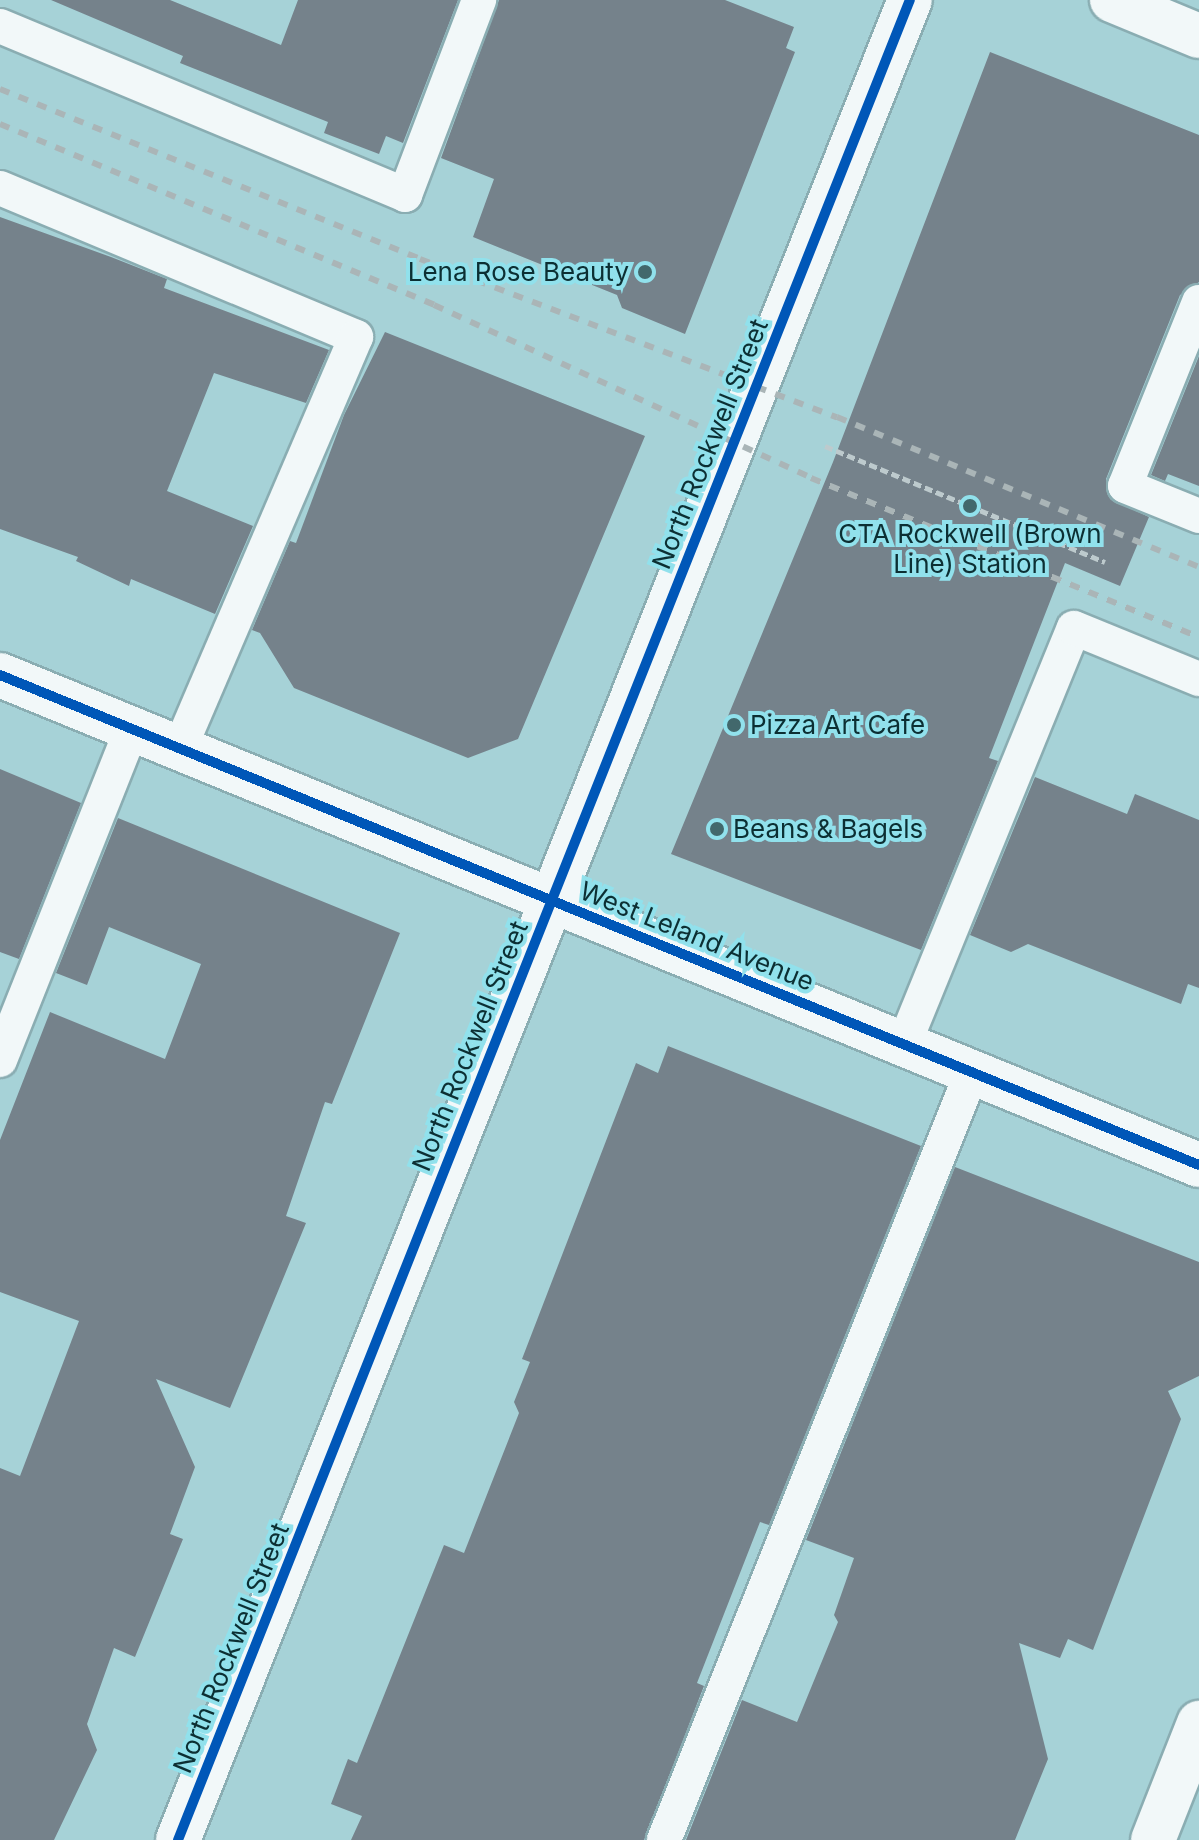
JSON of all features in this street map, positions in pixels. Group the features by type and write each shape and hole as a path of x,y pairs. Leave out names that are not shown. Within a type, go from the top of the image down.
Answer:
{"street":[{"name":"North Rockwell Street","path":"178,1840 910,0"},
{"path":"1112,0 1199,36"},
{"name":"West Leland Avenue","path":"0,675 1199,1165"},
{"path":"1153,1840 1199,1723"}],"lane":[{"path":"0,26 405,195 479,0"},
{"path":"0,188 356,337 179,749"},
{"path":"1199,302 1125,486 1199,516"},
{"path":"904,1044 1074,628 1199,679"},
{"path":"0,1060 132,728"},
{"path":"664,1840 972,1072"}],"path":[{"path":"825,446 1105,562"}],"building":[{"path":"51,0 170,0 281,45 298,0 458,0 403,143 386,136 379,154 324,133 328,122 180,63 183,56"},
{"path":"499,0 725,0 794,27 786,48 795,52 685,334 622,308 617,295 473,237 494,179 441,158"},
{"path":"990,52 1199,135 1199,282 1180,295 1106,479 1110,499 1149,517 1120,586 1065,563 989,758 998,761 921,950 671,854 833,462"},
{"path":"0,217 167,279 164,288 329,350 306,403 214,373 167,491 253,526 215,614 131,579 129,586 76,561 78,557 0,529"},
{"path":"385,332 645,436 518,739 468,758 294,688 260,633 252,630 290,541 296,543 344,415"},
{"path":"1199,356 1199,486 1168,474 1165,481 1151,475"},
{"path":"0,769 81,803 19,959 0,952"},
{"path":"1035,777 1127,814 1135,794 1199,820 1199,988 1188,984 1181,1004 1028,944 1011,952 970,935"},
{"path":"118,818 400,933 332,1104 325,1102 286,1216 306,1223 230,1408 156,1379 195,1467 170,1534 183,1539 135,1657 114,1648 87,1724 97,1750 54,1840 0,1840 0,1468 20,1476 79,1321 0,1292 0,1140 50,1012 165,1059 201,964 109,927 87,985 56,973"},
{"path":"668,1046 921,1146 769,1525 760,1522 697,1683 704,1686 644,1840 351,1840 362,1816 331,1804 348,1759 357,1763 444,1545 464,1553 519,1413 514,1402 530,1362 522,1359 636,1063 658,1073"},
{"path":"955,1167 1199,1262 1199,1376 1168,1391 1181,1419 1093,1650 1068,1639 1060,1658 1019,1643 1048,1759 1015,1840 686,1840 742,1700 797,1722 838,1622 834,1615 854,1558 806,1540"}],"railway":[{"path":"0,89 420,259 837,417 1199,567"},
{"path":"0,124 434,305 811,478 1199,637"}],"cycle path":[{"path":"178,1840 910,0"},
{"path":"0,675 1199,1165"}],"place":[{"name":"Lena Rose Beauty","path":"645,272"},
{"name":"CTA Rockwell (Brown Line) Station","path":"970,506"},
{"name":"Pizza Art Cafe","path":"734,725"},
{"name":"Beans & Bagels","path":"717,829"}]}
